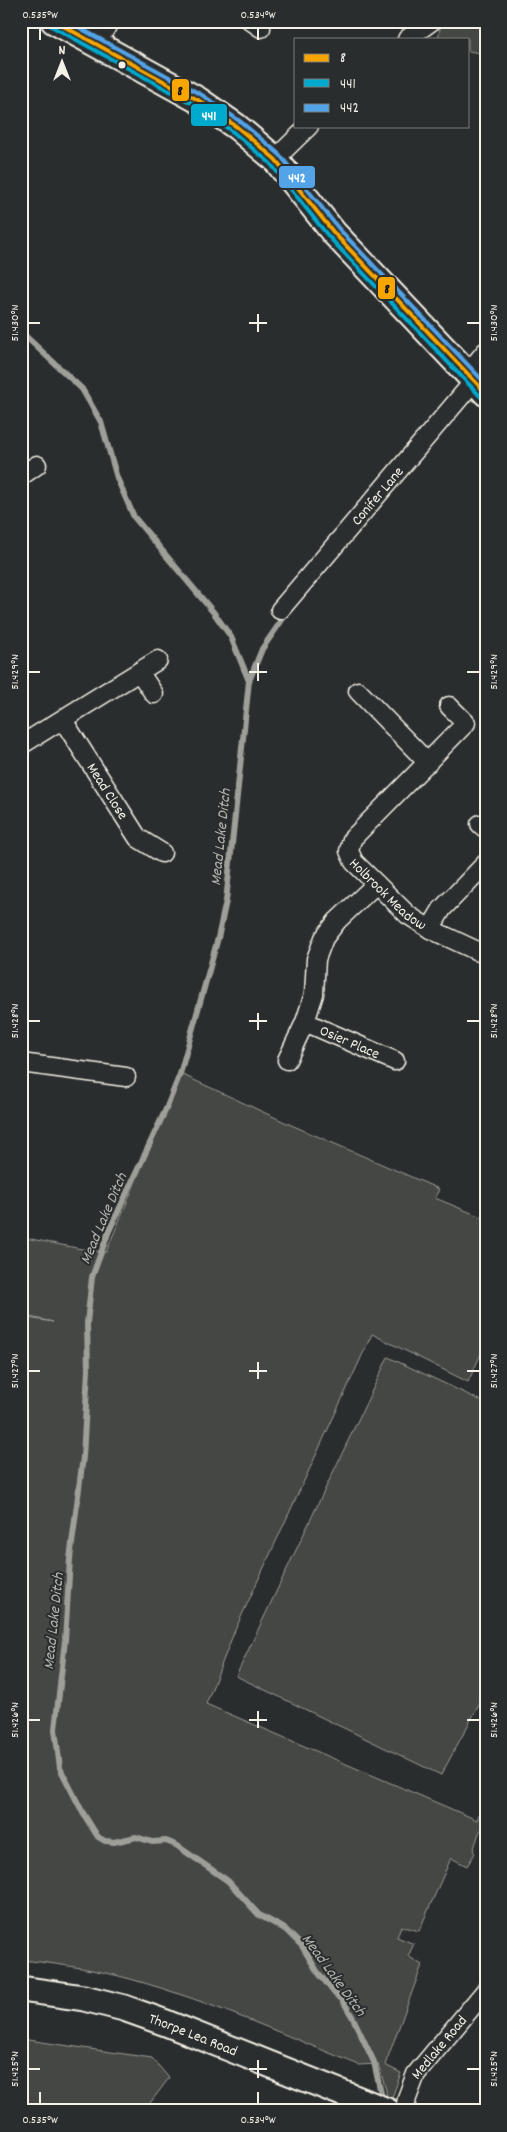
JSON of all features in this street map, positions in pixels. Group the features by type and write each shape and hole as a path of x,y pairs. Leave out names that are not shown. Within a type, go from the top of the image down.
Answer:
{"street":[{"path":"54,21 198,100 237,127 275,159 334,232 475,382"},
{"path":"408,38 432,21"},
{"path":"275,159 307,128"},
{"name":"Conifer Lane","path":"280,610 475,382 486,351"},
{"path":"21,476 37,465"},
{"path":"21,745 140,673 158,660"},
{"path":"140,673 154,694"},
{"path":"358,691 428,763"},
{"name":"Holbrook Meadow","path":"449,706 466,724 352,839 349,851 354,862 408,915 430,930 486,955"},
{"name":"Mead Close","path":"63,720 138,838 162,853"},
{"path":"430,930 442,909 486,864"},
{"name":"Osier Place","path":"287,1060 305,1022 314,994 316,959 324,938 337,921 376,884"},
{"name":"Osier Place","path":"305,1022 395,1061"},
{"path":"21,1063 126,1077"},
{"name":"Thorpe Lea Road","path":"21,1989 84,1998 124,2008 387,2111"},
{"name":"Medlake Road","path":"405,2111 407,2098 416,2074 486,1990"}],"shaded area":[{"path":"444,21 486,21 486,54 470,51 470,38 438,38 441,23"},
{"path":"181,1074 289,1124 439,1189 435,1198 486,1219 486,1343 468,1382 372,1334 235,1630 206,1704 477,1820 480,1812 486,1816 486,1823 479,1833 473,1851 475,1853 467,1866 451,1858 419,1931 401,1926 397,1937 414,1944 408,1956 422,1965 385,2065 401,2073 390,2103 387,2102 386,2090 378,2064 359,2065 177,1993 92,1970 21,1960 21,1317 53,1322 21,1315 21,1237 106,1252"},
{"path":"388,1357 486,1403 486,1692 441,1775 236,1676"},
{"path":"21,2039 152,2058 169,2078 144,2111 21,2111"}],"waterway":[{"name":"Mead Lake Ditch","path":"21,332 82,389 101,422 117,478 134,517 214,613 231,637 249,681 226,901 218,938 180,1074 166,1109 109,1231 92,1277 87,1323 88,1370 83,1457 70,1559 65,1640 55,1729 60,1768 83,1813 98,1837 105,1841 114,1842 136,1837 152,1842 166,1841 176,1845 228,1881 259,1915 285,1929 302,1946 317,1971 335,1994 342,1999 353,2018 374,2062 382,2098"},
{"path":"249,681 262,649 284,617"}],"transit line":[{"name":"8","path":"54,21 198,100 237,127 275,159 334,233 486,393"},
{"name":"442","path":"67,21 202,95 241,122 279,154 339,229 486,384"},
{"name":"441","path":"51,26 195,105 233,132 270,163 329,237 481,397"}]}
